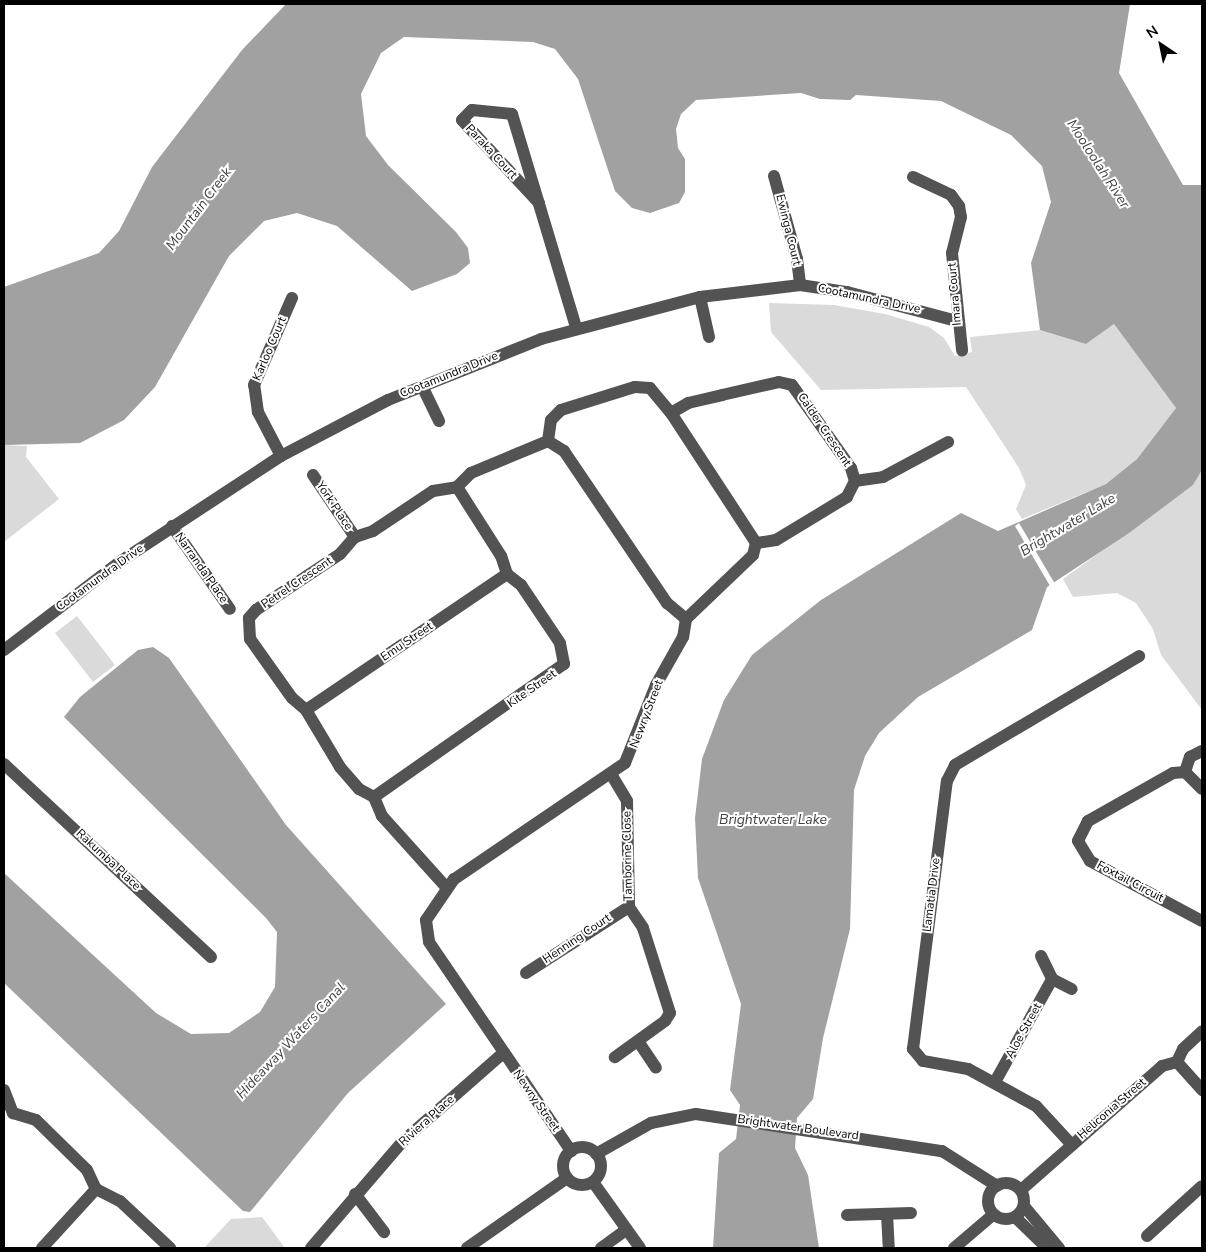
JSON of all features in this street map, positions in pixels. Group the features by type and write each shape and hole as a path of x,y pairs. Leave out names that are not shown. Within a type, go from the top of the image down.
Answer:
{"street":[{"name":"Paraka Court","path":"539,203 462,120 472,110 512,114 539,203 576,328"},
{"name":"Ewinga Court","path":"774,176 797,259 800,285"},
{"name":"Imara Court","path":"913,177 951,195 959,206 961,217 952,253 956,322 962,350"},
{"name":"Cootamundra Drive","path":"4,650 172,526 281,456 422,386 576,328 700,297 800,285 847,292 956,322"},
{"path":"700,297 709,337"},
{"name":"Karloo Court","path":"281,456 258,412 254,385 292,298"},
{"name":"Calder Crescent","path":"671,413 688,403 722,395 779,382 792,385 851,468 855,481 847,497 776,540 756,543"},
{"path":"422,386 439,421"},
{"path":"635,387 658,394 756,543 753,555 686,619 667,603 564,451 548,441 554,414 635,387"},
{"path":"457,488 471,473 548,441"},
{"path":"855,481 883,477 948,442"},
{"name":"York Place","path":"313,475 355,537"},
{"name":"Petrel Crescent","path":"446,887 382,816 374,797 359,788 340,768 306,710 292,698 250,639 249,618 340,554 355,537 373,531 433,491 457,488"},
{"name":"Kite Street","path":"374,797 564,664 560,643 521,585 507,574 501,556 457,488"},
{"name":"Narranda Place","path":"172,526 230,609"},
{"name":"Emu Street","path":"306,710 507,574"},
{"name":"Newry Street","path":"571,1151 503,1053 426,935 426,920 446,887 611,774 631,754 656,685 683,637 686,619"},
{"name":"Lamatia Drive","path":"1072,1145 1036,1106 995,1082 959,1066 923,1061 914,1049 950,772 955,765 1139,656"},
{"path":"1202,751 1190,757 1185,772 1202,789"},
{"name":"Rakumba Place","path":"4,764 211,957"},
{"name":"Foxtail Circuit","path":"1185,772 1166,776 1088,821 1078,841 1090,860 1202,921"},
{"name":"Tamborine Close","path":"611,774 627,801 629,907 643,928 670,1002 665,1022 615,1057"},
{"name":"Henning Court","path":"526,974 629,907"},
{"path":"1041,956 1052,979 1072,989"},
{"name":"Aloe Street","path":"995,1082 1052,979"},
{"path":"1202,1031 1182,1049 1177,1062 1202,1090"},
{"path":"638,1041 656,1068"},
{"name":"Riviera Place","path":"311,1248 403,1140 503,1053"},
{"name":"Heliconia Street","path":"1021,1190 1162,1066 1177,1062"},
{"path":"4,1090 13,1113"},
{"path":"4,1122 13,1113"},
{"path":"13,1113 36,1120 87,1170 96,1189 120,1201 170,1248"},
{"name":"Brightwater Boulevard","path":"596,1154 652,1123 676,1116 717,1116 942,1151 997,1186"},
{"path":"582,1147 596,1154 601,1171 593,1182 577,1185 567,1178 563,1163 571,1151 582,1147"},
{"path":"467,1248 567,1178"},
{"path":"593,1182 640,1248"},
{"path":"1024,1206 1014,1217 1004,1219 994,1214 988,1199 997,1186 1012,1184 1021,1190 1024,1206 1059,1248"},
{"path":"1147,1236 1202,1186"},
{"path":"42,1248 96,1189"},
{"path":"356,1194 384,1232"},
{"path":"847,1215 910,1213"},
{"path":"887,1214 889,1248"},
{"path":"954,1248 994,1214"},
{"path":"1014,1217 1047,1248"},
{"path":"601,1248 626,1230"}],"shaded area":[{"path":"769,303 834,305 885,314 929,327 944,338 955,356 972,352 970,337 1040,330 1086,344 1114,324 1176,408 1137,459 1106,484 1022,519 1016,509 1026,485 1019,468 966,387 821,390 771,332"},
{"path":"4,445 27,446 26,457 59,499 4,542"},
{"path":"1202,470 1202,710 1161,655 1153,629 1136,603 1117,593 1073,597 1063,579 1193,485"},
{"path":"77,616 115,665 93,682 55,633"},
{"path":"262,1217 285,1248 204,1248 231,1219"}],"water":[{"path":"286,4 1130,4 1119,73 1183,185 1202,185 1202,470 1193,485 1129,533 1047,587 1032,630 918,697 879,733 865,756 854,790 850,929 823,1038 813,1099 797,1118 795,1148 808,1175 819,1248 713,1248 719,1153 736,1139 740,1105 730,1090 741,1004 698,878 695,818 702,759 724,700 752,655 821,600 961,513 998,531 1106,484 1137,459 1176,408 1114,324 1086,344 1040,330 1031,263 1051,202 1042,166 1011,135 941,101 856,95 850,100 820,99 801,93 696,100 681,114 676,129 678,148 685,159 685,192 679,203 650,213 632,208 615,191 578,79 555,49 533,42 404,37 381,53 361,94 366,136 388,165 456,232 468,248 470,263 457,274 412,291 337,226 297,213 264,221 229,256 155,387 124,420 80,443 4,445 4,287 99,253 119,231 152,167 242,50"},
{"name":"Hideaway Waters Canal","path":"153,647 169,658 286,825 446,1004 348,1093 250,1212 243,1211 4,983 4,873 156,1013 191,1034 229,1033 260,1012 275,987 277,932 266,918 64,717 80,697 138,650"}],"pier":[{"path":"1019,523 1055,584 1050,586 1015,526"}],"water label":[{"name":"Mooloolah River","path":"1098,164"},
{"name":"Mountain Creek","path":"199,209"},
{"name":"Brightwater Lake","path":"1068,525"},
{"name":"Brightwater Lake","path":"773,820"}]}
